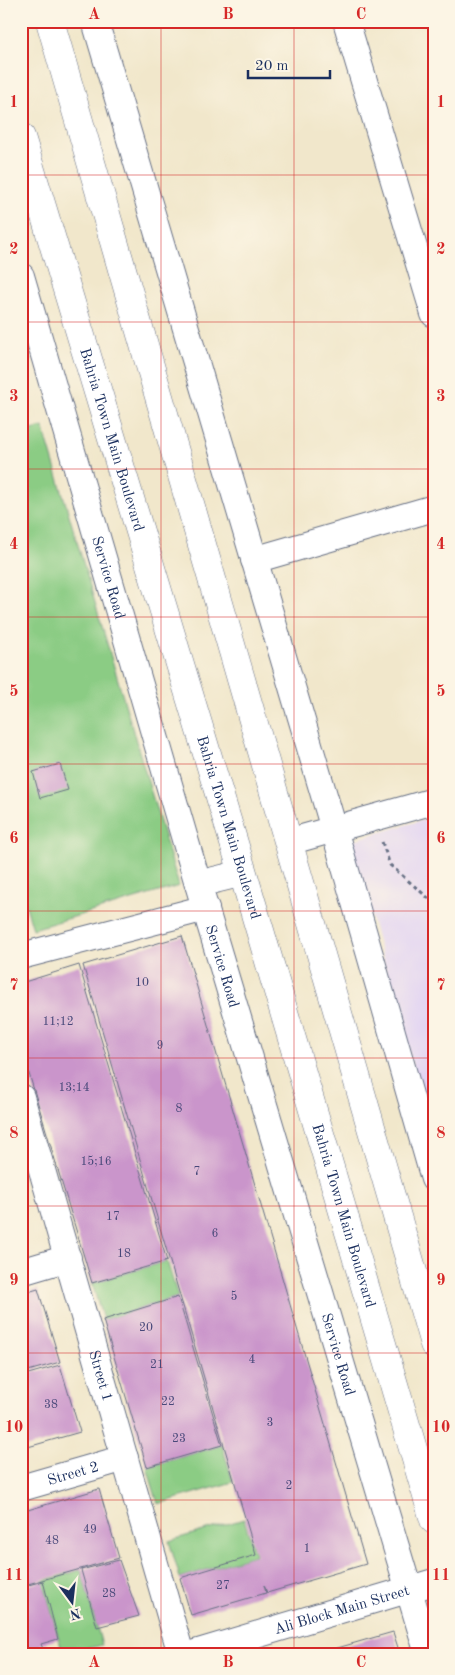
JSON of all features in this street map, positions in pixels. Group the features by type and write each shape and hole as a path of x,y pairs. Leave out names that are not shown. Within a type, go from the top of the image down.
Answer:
{"main road":[{"path":"50,21 434,1344"},
{"name":"Bahria Town Main Boulevard","path":"21,137 243,873 434,1520"}],"street":[{"path":"95,21 334,829 434,1179"},
{"path":"346,21 434,314"},
{"name":"Service Road","path":"21,276 202,896 428,1654"},
{"path":"254,560 434,508"},
{"path":"288,842 434,801"},
{"path":"21,956 202,896 243,873"},
{"name":"Street 1","path":"21,1096 181,1654"},
{"path":"21,1272 68,1258"},
{"name":"Street 2","path":"21,1488 125,1458"},
{"name":"Ali Block Main Street","path":"192,1654 434,1582"}],"path":[{"path":"382,840 390,865 434,903"}],"shaded area":[{"path":"434,817 434,1141 350,841"}],"green space":[{"path":"43,427 179,886 33,929 21,890 21,433"},
{"path":"167,1261 178,1297 103,1320 92,1283"},
{"path":"222,1445 233,1482 158,1504 147,1467"},
{"path":"244,1519 255,1555 180,1578 169,1541"},
{"path":"81,1570 102,1645 63,1654 43,1581"}],"building":[{"path":"60,764 68,790 40,798 33,772"},
{"path":"182,936 366,1564 267,1593 264,1585 266,1593 191,1615 180,1578 256,1555 83,965"},
{"path":"79,965 167,1261 92,1283 21,1047 21,983"},
{"path":"38,1289 60,1362 21,1373 21,1294"},
{"path":"178,1297 222,1445 147,1467 103,1320"},
{"path":"60,1365 80,1432 21,1449 21,1376"},
{"path":"99,1489 119,1558 21,1586 21,1512"},
{"path":"119,1560 139,1616 97,1627 81,1570"},
{"path":"43,1581 58,1639 41,1644 45,1654 21,1654 21,1587"},
{"path":"393,1632 400,1654 320,1654 320,1653"}]}
